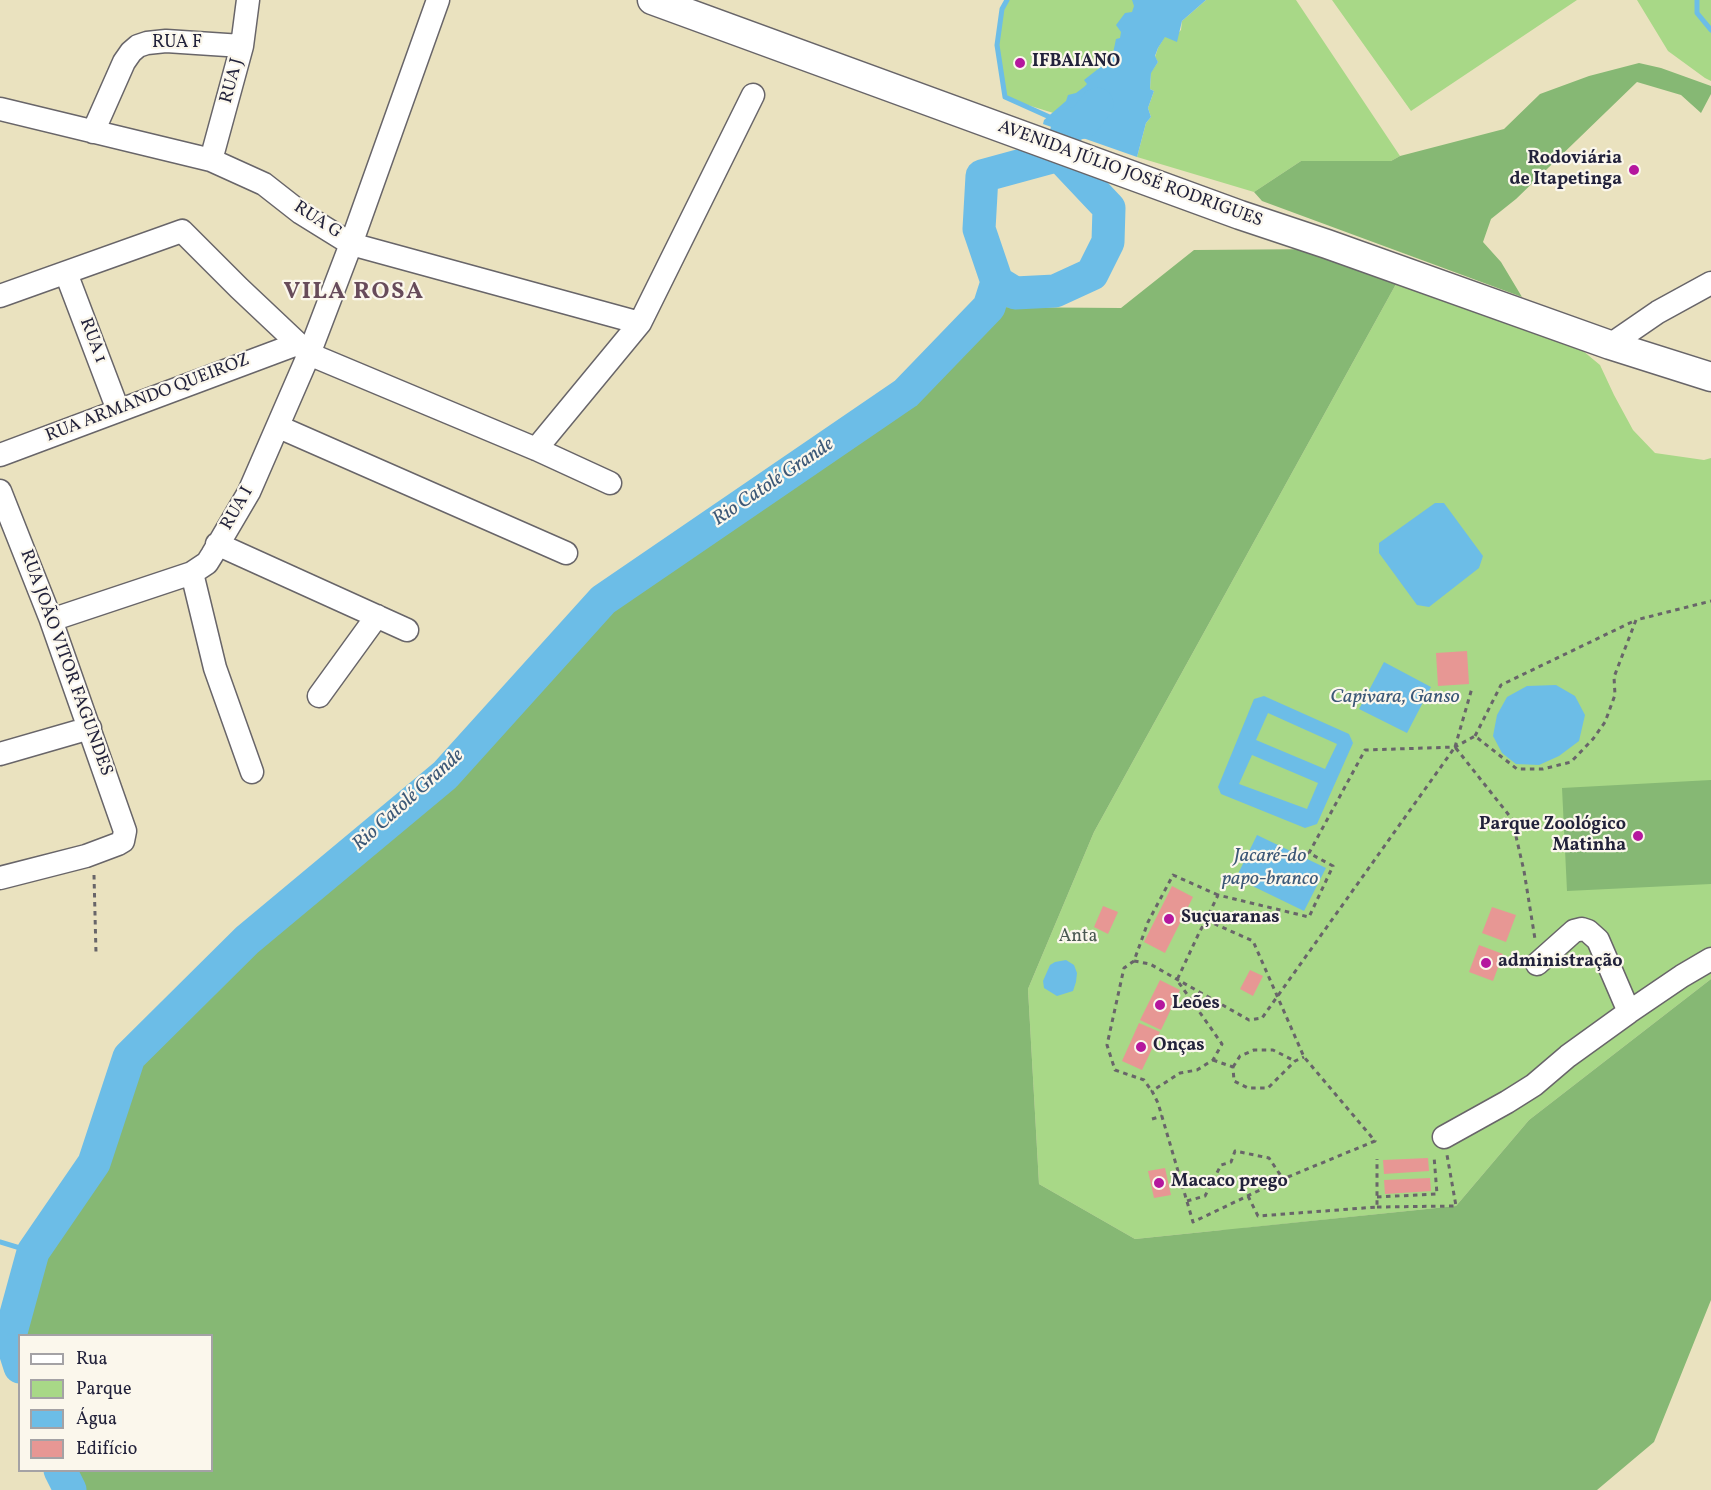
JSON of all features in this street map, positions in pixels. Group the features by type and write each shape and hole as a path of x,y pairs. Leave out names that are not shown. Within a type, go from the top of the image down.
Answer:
{"main road":[{"name":"AVENIDA JÚLIO JOSÉ RODRIGUES","path":"652,0 1190,196 1610,345 1711,377"}],"street":[{"name":"RUA J","path":"211,160 242,46 248,0"},
{"name":"RUA I","path":"192,573 207,562 249,492 279,427 303,349 351,244 438,0"},
{"name":"RUA F","path":"93,132 124,62 130,52 138,46 166,41 242,46"},
{"path":"536,449 639,323 753,95"},
{"name":"RUA G","path":"0,109 211,160 264,184 302,213 351,244 639,323"},
{"path":"0,296 182,231 303,349 610,483"},
{"name":"RUA 1","path":"66,273 118,410"},
{"path":"1610,345 1658,312 1711,283"},
{"name":"RUA ARMANDO QUEIROZ","path":"0,455 118,410 303,349"},
{"path":"279,427 566,553"},
{"name":"RUA JOÃO VITOR FAGUNDES","path":"0,491 51,620 123,824 125,836 123,840 86,856"},
{"path":"218,544 408,630"},
{"path":"51,620 192,573 215,668 252,772"},
{"path":"319,696 377,616"},
{"path":"0,754 90,728"},
{"path":"0,876 86,856"},
{"path":"1537,964 1574,932 1582,929 1588,931 1598,940 1629,1012"},
{"path":"1441,1149 1534,1085 1568,1056 1629,1012 1711,959"}],"path":[{"path":"1134,961 1148,922 1173,875 1218,895 1309,917 1333,867 1309,853 1365,750 1455,747 1475,736 1502,685 1636,620 1711,601"},
{"path":"1475,736 1517,769 1543,769 1571,762 1605,723 1615,695 1614,677 1636,620"},
{"path":"1206,920 1253,941 1276,996 1304,1057 1376,1141 1283,1179 1193,1222 1158,1103 1152,1090 1144,1080 1115,1070 1107,1045 1124,968 1134,961 1150,964 1249,1020 1262,1018 1276,996 1455,747 1472,688"},
{"path":"1455,747 1512,819 1526,882 1537,964"},
{"path":"86,856 94,874 96,953"},
{"path":"1177,980 1218,895"},
{"path":"1152,1090 1180,1073 1197,1070 1213,1060 1222,1044 1177,980"},
{"path":"1295,1061 1273,1050 1254,1050 1240,1056 1233,1067 1233,1081 1248,1088 1268,1088 1295,1061 1304,1057"},
{"path":"1213,1060 1233,1067"},
{"path":"1152,1119 1162,1116"},
{"path":"1377,1197 1437,1194 1441,1149"},
{"path":"1248,1196 1257,1216 1377,1207 1456,1206 1441,1149"},
{"path":"1187,1201 1205,1196 1221,1165 1231,1162 1235,1151 1269,1158 1283,1179"},
{"path":"1377,1159 1377,1207"}],"green space":[{"path":"1007,0 1138,0 1137,54 1063,116 1005,98 998,49 1002,9"},
{"path":"1206,0 1296,0 1400,156 1391,161 1301,161 1254,192 1137,157 1146,123 1151,117 1148,108 1154,91 1150,89 1151,72 1158,62 1155,57 1158,48 1165,36 1181,30 1182,21"},
{"path":"1332,0 1577,0 1411,111"},
{"path":"1637,0 1711,0 1711,81 1668,51"},
{"path":"1639,63 1661,68 1711,86 1711,94 1701,113 1681,95 1637,82 1516,199 1491,219 1483,242 1501,262 1522,297 1262,201 1254,192 1301,161 1391,161 1400,156 1504,129 1540,94 1589,76"},
{"path":"1326,249 1401,275 1094,832 1028,989 1039,1184 1135,1239 1456,1206 1529,1120 1711,979 1711,1300 1654,1442 1597,1490 70,1490 61,1472 213,1472 213,1334 18,1334 18,1364 10,1336 33,1252 94,1163 129,1057 247,940 445,775 603,600 906,393 989,307 1121,308 1194,250"},
{"name":"Anta","path":"1401,275 1559,331 1600,365 1633,430 1655,453 1704,460 1711,458 1711,979 1529,1120 1456,1206 1244,1228 1242,1231 1223,1230 1135,1239 1039,1184 1028,989 1094,832"},
{"name":"Parque Zoológico Matinha","path":"1711,780 1711,884 1567,891 1562,788"}],"water":[{"path":"1132,0 1206,0 1182,21 1177,42 1165,37 1158,48 1155,56 1158,62 1151,73 1150,89 1154,91 1148,108 1151,117 1146,123 1137,157 1043,124 1044,120 1066,101 1068,95 1084,87 1087,84 1084,80 1112,58 1116,39 1120,38 1121,32 1116,25 1125,13 1132,12 1134,6"},
{"path":"1435,503 1444,503 1483,556 1479,568 1429,607 1417,605 1379,553 1379,543"},
{"name":"Capivara, Ganso","path":"1384,662 1431,687 1407,733 1359,709"},
{"path":"1556,685 1575,696 1585,715 1579,741 1559,756 1539,765 1516,764 1502,753 1493,736 1497,715 1507,697 1527,686"},
{"path":"1264,696 1349,734 1353,743 1317,824 1305,828 1221,794 1218,787 1254,699","holes":["1268,713 1337,744 1325,769 1256,740","1252,755 1318,783 1307,809 1239,784"]},
{"name":"Jacaré-do papo-branco","path":"1257,835 1326,868 1304,911 1236,878"},
{"path":"1066,960 1074,965 1077,973 1076,982 1073,991 1057,996 1044,988 1043,981 1050,965"}],"building":[{"path":"1467,651 1469,684 1438,686 1436,653"},
{"name":"Suçuaranas","path":"1172,886 1193,897 1165,953 1144,942"},
{"path":"1103,906 1118,912 1108,934 1094,927"},
{"path":"1492,907 1516,915 1506,942 1482,933"},
{"name":"administração","path":"1479,945 1503,954 1493,981 1469,972"},
{"path":"1250,970 1263,976 1253,996 1240,989"},
{"name":"Leões","path":"1160,980 1180,990 1161,1030 1140,1020"},
{"name":"Onças","path":"1139,1023 1160,1032 1142,1070 1122,1061"},
{"path":"1428,1158 1429,1171 1384,1174 1383,1160"},
{"name":"Macaco prego","path":"1165,1168 1171,1195 1154,1198 1148,1171"},
{"path":"1430,1178 1431,1191 1385,1194 1384,1180"}],"waterway":[{"path":"1007,0 1002,9 997,45 1005,97 1054,119"},
{"path":"1697,0 1697,13 1711,30"},
{"name":"Rio Catolé Grande","path":"18,1361 10,1336 33,1252 94,1163 129,1057 247,940 445,775 603,600 906,393 989,307 997,282 979,229 982,176 1059,155 1069,125 1083,122 1097,104"},
{"name":"Rio Catolé Grande","path":"997,282 1015,293 1055,291 1092,274 1108,242 1109,208 1059,155"},
{"path":"0,1242 33,1252"},
{"name":"Rio Catolé Grande","path":"61,1472 70,1490"}],"place":[{"name":"IFBAIANO","path":"1020,63"},
{"name":"Rodoviária de Itapetinga","path":"1634,170"},
{"name":"Parque Zoológico Matinha","path":"1638,836"},
{"name":"Suçuaranas","path":"1169,919"},
{"name":"administração","path":"1486,963"},
{"name":"Leões","path":"1160,1005"},
{"name":"Onças","path":"1141,1047"},
{"name":"Macaco prego","path":"1159,1183"}],"district":[{"name":"VILA ROSA","path":"354,294"}]}
